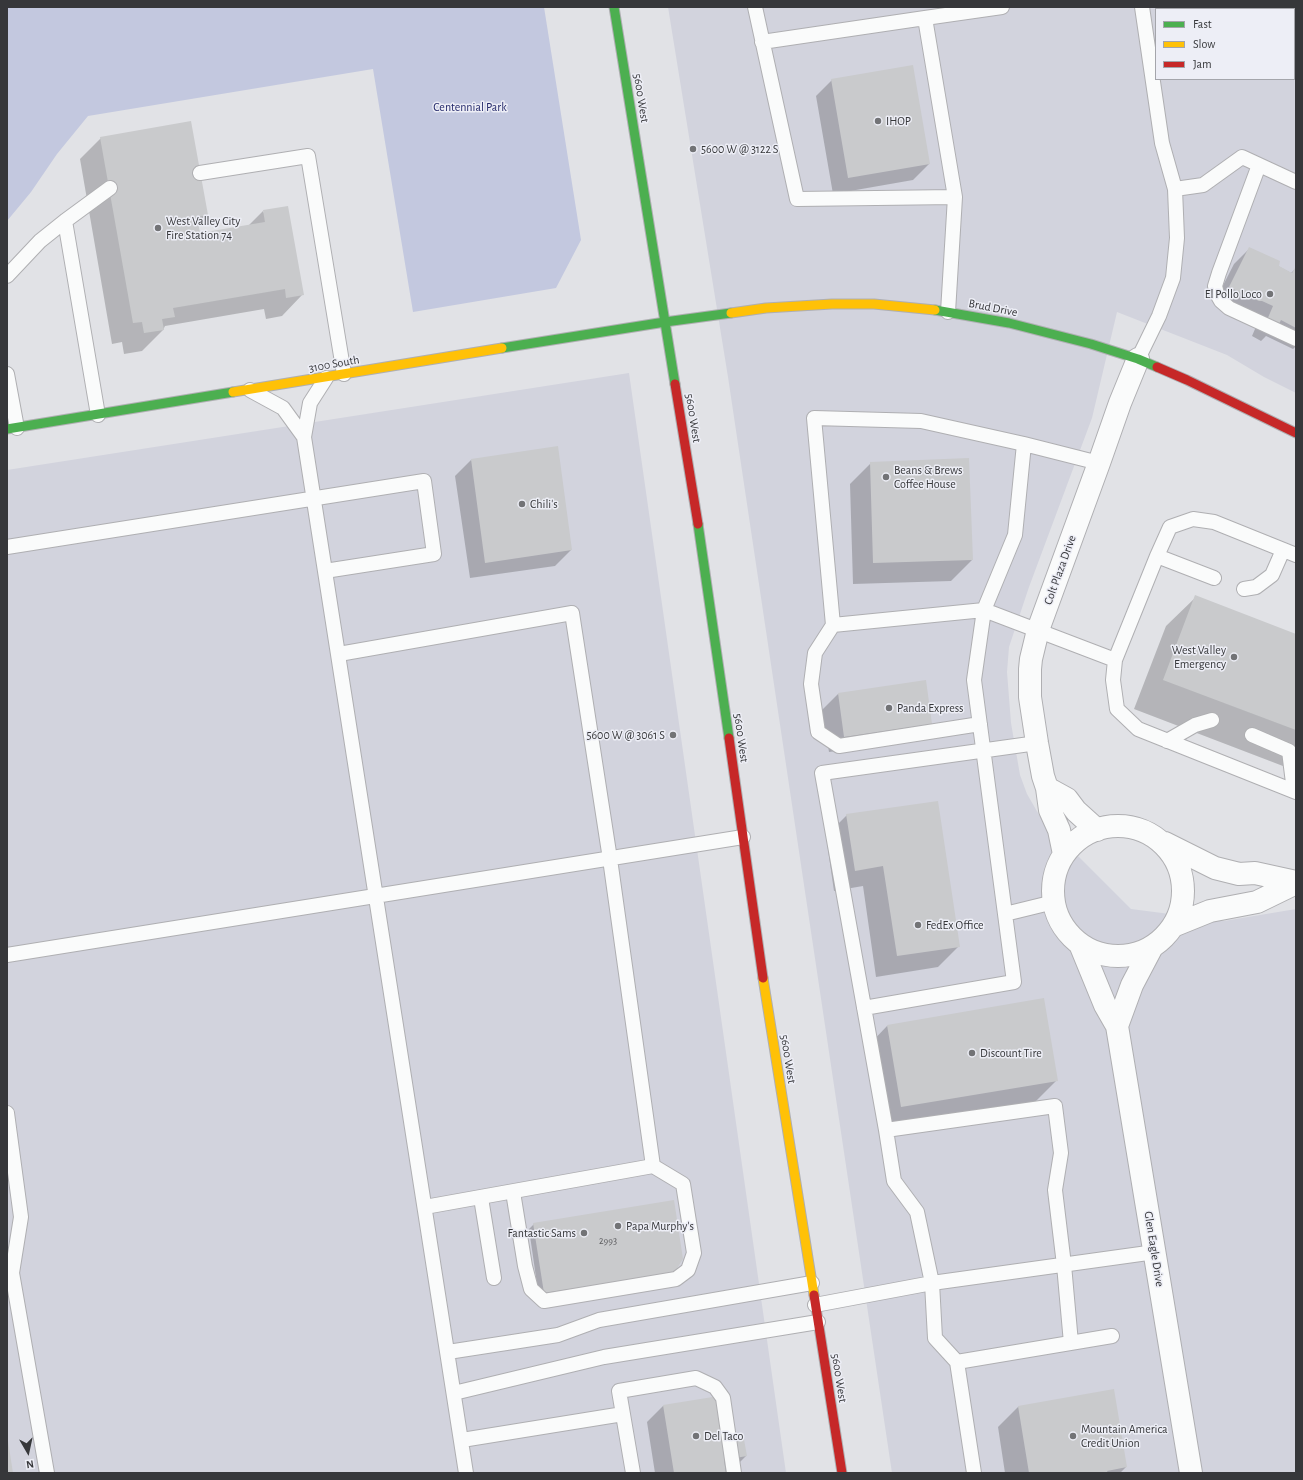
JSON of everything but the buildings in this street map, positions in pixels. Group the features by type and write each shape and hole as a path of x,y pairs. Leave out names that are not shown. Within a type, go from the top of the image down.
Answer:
{"main road":[{"name":"5600 West","path":"614,7 704,567 761,965 842,1473"},
{"name":"Brud Drive","path":"665,322 766,308 832,304 874,304 948,312 1009,323 1092,344 1138,359 1187,380 1296,433"},
{"name":"3100 South","path":"12,429 665,322"}],"street":[{"name":"Colt Plaza Drive","path":"1064,854 1058,830 1050,810 1047,788 1043,776 1037,743 1029,682 1031,659 1038,630 1120,403 1138,359"},
{"path":"1047,788 1066,799 1076,811 1098,830"},
{"path":"1157,840 1172,855 1177,864 1182,880 1183,895 1181,906 1173,926 1164,938 1152,947 1134,954 1115,956 1097,953 1080,944 1070,936 1062,926 1054,902 1054,877 1058,865 1064,854 1074,844 1085,836 1098,830 1110,827 1122,826 1135,828 1215,868 1239,874 1255,873 1296,882"},
{"path":"1173,926 1210,911 1257,902 1296,882"},
{"name":"Glen Eagle Drive","path":"1080,944 1105,1005 1117,1026 1191,1473"},
{"name":"Glen Eagle Drive","path":"1117,1026 1132,985 1152,947"}],"lane":[{"path":"754,7 798,199 955,197"},
{"path":"1138,359 1159,316 1173,278 1177,238 1175,189 1162,143 1142,7"},
{"path":"762,42 996,8"},
{"path":"925,18 955,197 948,312"},
{"path":"200,174 308,156 344,374"},
{"path":"1175,189 1203,185 1242,157 1296,182"},
{"path":"1259,165 1219,273 1216,286 1217,294 1221,301 1229,308 1296,339"},
{"path":"7,276 40,241 110,188"},
{"path":"65,221 98,415"},
{"path":"7,374 12,429"},
{"path":"326,378 310,404 304,437 466,1473"},
{"path":"250,390 283,408 304,437"},
{"path":"980,724 839,746 818,732 811,684 815,653 833,625 814,418 921,421 1024,444 1099,463"},
{"path":"864,1008 1014,982 974,680 984,610 1015,535 1024,444"},
{"path":"7,547 424,481 434,554 325,571"},
{"path":"1244,589 1256,587 1272,575 1290,553 1214,522 1193,519 1170,527 1115,660 1113,680 1117,709 1138,729 1295,791 1289,751 1252,735"},
{"path":"1157,556 1214,578"},
{"path":"833,625 984,610 1115,660"},
{"path":"339,654 572,613 610,859 653,1166"},
{"path":"1167,741 1195,725 1212,720"},
{"path":"974,1473 957,1362 936,1338 932,1283 917,1212 894,1181 822,773 1037,743"},
{"path":"7,956 743,837"},
{"path":"1005,914 1054,902"},
{"path":"886,1130 1055,1106 1061,1153 1055,1190 1071,1343"},
{"path":"7,1113 21,1216 12,1273 47,1473"},
{"path":"425,1208 653,1166 683,1184 694,1253 688,1270 676,1279 544,1301 531,1289 525,1266 513,1192"},
{"path":"481,1198 494,1278"},
{"path":"815,1305 932,1283 1155,1252"},
{"path":"448,1352 558,1335 599,1320 812,1283"},
{"path":"454,1393 604,1357 818,1322"},
{"path":"957,1362 1112,1336"},
{"path":"633,1473 619,1391 696,1378 715,1387 723,1398 734,1473"},
{"path":"462,1440 623,1414"}],"shaded area":[{"path":"668,7 1296,7 1296,393 1264,377 1227,355 1117,312 1092,418 1029,587 1009,647 1007,672 1011,723 1020,775 1027,794 1042,820 1131,909 1224,921 1296,909 1296,1473 892,1473 728,377"},
{"path":"629,373 786,1473 7,1473 7,470"}],"green space":[{"name":"Centennial Park","path":"7,7 544,7 581,240 556,288 413,312 373,69 88,116 57,154 31,192 7,221"}],"traffic: fast":[{"path":"614,7 675,384"},
{"path":"935,310 1009,323 1091,344 1138,359 1157,367"},
{"path":"502,348 731,313"},
{"path":"7,429 233,392"},
{"path":"698,524 729,738"}],"traffic: slow":[{"path":"731,313 766,308 832,304 874,304 935,310"},
{"path":"233,392 502,348"},
{"path":"763,978 814,1295"}],"traffic: jam":[{"path":"1157,367 1296,433"},
{"path":"675,384 698,524"},
{"path":"729,738 763,978"},
{"path":"814,1295 842,1473"}],"place":[{"name":"IHOP","path":"878,121"},
{"name":"5600 W @ 3122 S","path":"693,149"},
{"name":"West Valley City Fire Station 74","path":"158,228"},
{"name":"El Pollo Loco","path":"1270,294"},
{"name":"Beans & Brews Coffee House","path":"886,477"},
{"name":"Chili's","path":"522,504"},
{"name":"West Valley Emergency","path":"1234,657"},
{"name":"Panda Express","path":"889,708"},
{"name":"5600 W @ 3061 S","path":"673,735"},
{"name":"FedEx Office","path":"918,925"},
{"name":"Discount Tire","path":"972,1053"},
{"name":"Papa Murphy's","path":"618,1226"},
{"name":"Fantastic Sams","path":"584,1233"},
{"name":"Del Taco","path":"696,1436"},
{"name":"Mountain America Credit Union","path":"1073,1436"}]}
